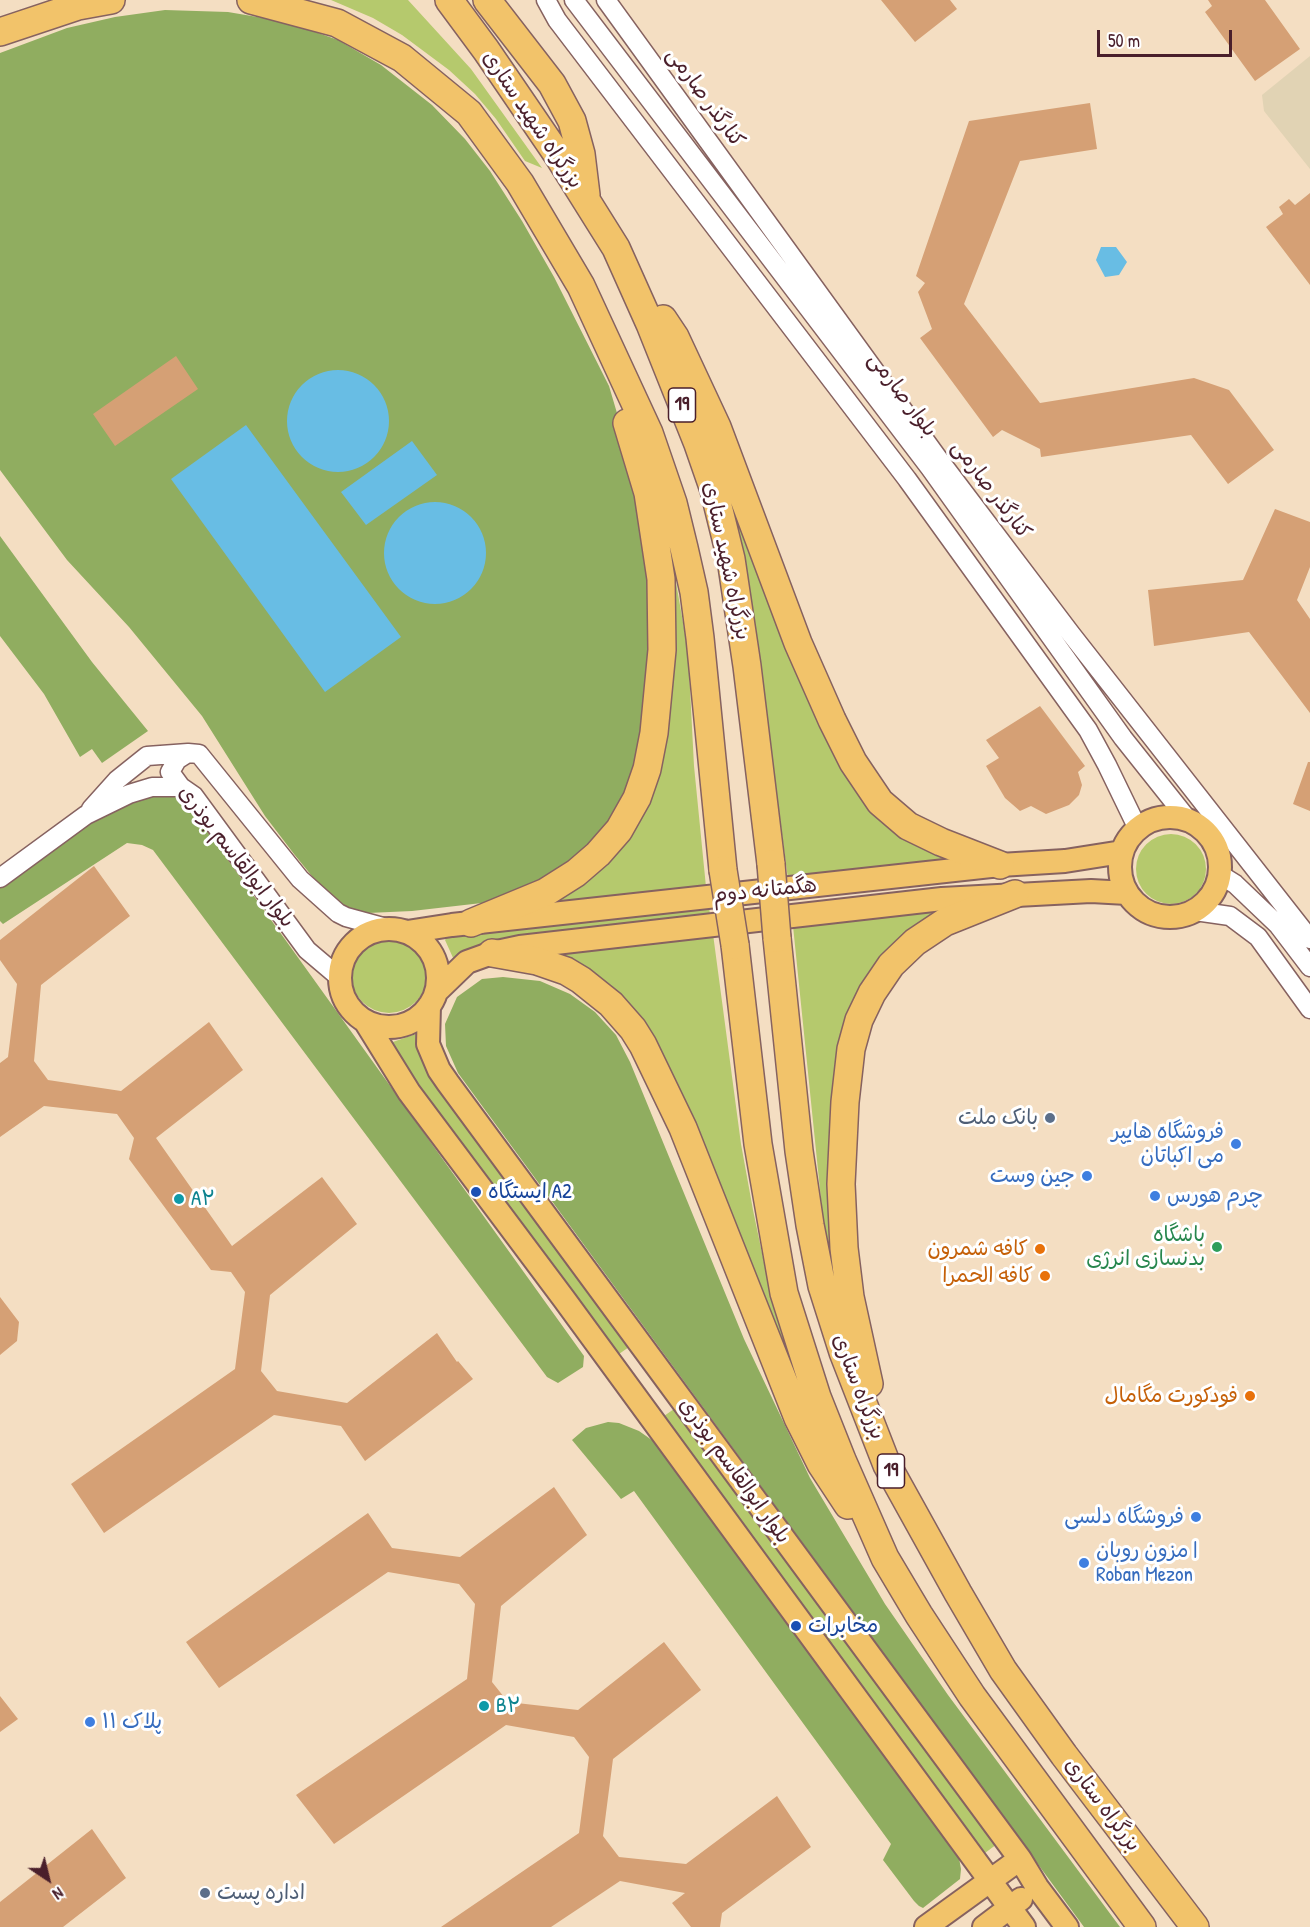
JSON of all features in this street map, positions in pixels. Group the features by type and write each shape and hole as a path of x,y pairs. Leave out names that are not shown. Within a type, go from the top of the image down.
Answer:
{"highway":[{"path":"0,32 78,6 111,0"},
{"name":"بزرگراه شهید ستاری","path":"250,0 337,23 402,58 469,113 520,183 581,286 649,433 673,503 684,548 694,592 700,638 723,870 735,945"},
{"name":"بزرگراه شهید ستاری","path":"449,0 526,108 616,248 650,324 698,444 714,490 730,559 746,654 771,864 777,938"},
{"path":"487,0 552,84 572,121 581,154 587,202"},
{"path":"616,248 675,337 717,427 798,643 853,762 880,802 908,826 941,842 1000,865"},
{"path":"471,923 546,892 576,873 598,854 619,830 637,798 647,769 654,732 662,650 661,579 648,493 622,404 581,286"},
{"path":"887,1465 850,1297 844,1248 841,1184 845,1102 851,1049 859,1020 872,993 891,965 915,942 945,922 1015,894"},
{"name":"بزرگراه ستاری","path":"777,938 799,1151 822,1286 843,1352 887,1465 1003,1670 1064,1755 1195,1927"},
{"name":"بزرگراه ستاری","path":"735,945 758,1144 784,1293 817,1397 885,1558 972,1696 1142,1927"},
{"path":"492,953 537,961 566,970 611,1004 638,1037 654,1064 683,1128 716,1215 810,1444 821,1464 885,1558"}],"main road":[{"path":"1168,818 1189,821 1205,832 1216,832 1214,842 1219,855 1219,874 1213,893 1195,911 1183,916 1170,918 1145,911 1135,904 1127,893 1120,866 1122,852 1138,829 1147,823 1168,818"},
{"name":"هگمتانه دوم","path":"398,931 1000,865 1065,861 1122,852"},
{"name":"هگمتانه دوم","path":"433,999 467,962 492,953 520,947 942,899 1091,891 1127,893"},
{"path":"374,931 398,931 419,939 429,950 436,963 438,977 433,999 419,1017 406,1024 392,1027 377,1026 354,1013 346,1003 341,991 342,962 361,938 374,931"},
{"name":"بلوار ابوالقاسم بوذری","path":"433,999 428,1044 447,1083 1020,1859 1037,1887 1067,1927"},
{"name":"بلوار ابوالقاسم بوذری","path":"365,1021 409,1092 564,1299 1024,1927"},
{"path":"926,1927 1020,1859"},
{"path":"984,1927 1037,1887"}],"street":[{"path":"546,0 557,20 883,448 1088,730 1138,829"},
{"name":"بلوار صارمی","path":"574,0 909,430 1123,738 1189,821"},
{"name":"کنارگذر صارمی","path":"606,0 909,430 1071,634 1216,832 1310,939"},
{"path":"883,448 909,430"},
{"path":"86,815 117,780 147,756 188,753"},
{"name":"بلوار ابوالقاسم بوذری","path":"340,978 308,950 194,796 181,787 170,772 177,760 188,753 199,754 300,879 346,918 398,931"},
{"path":"0,878 86,815 129,794 152,787 181,787"},
{"path":"1219,874 1234,884 1278,925 1310,967"},
{"path":"1195,911 1230,916 1258,937 1310,1009"}],"shaded area":[{"path":"1310,56 1310,169 1264,111 1262,95"}],"green space":[{"path":"331,0 408,0 471,69 542,168 525,161 496,119 475,94 449,70 402,35 373,18"},
{"path":"165,10 228,12 287,22 338,40 381,65 432,105 465,139 490,171 522,221 554,277 609,386 640,491 654,629 640,767 595,849 508,900 412,911 368,913 348,910 320,886 294,854 265,816 202,716 129,627 67,560 0,470 0,53 67,28 115,17"},
{"path":"723,463 846,772 961,857 788,879 749,588"},
{"path":"656,493 670,548 685,634 694,766 706,887 512,910"},
{"path":"0,536 92,662 148,731 102,763 92,749 80,757 44,694 0,636"},
{"path":"167,794 177,797 190,807 584,1356 583,1367 558,1383 547,1377 153,850 142,845 127,843 3,924 0,921 0,886 90,822 139,796"},
{"path":"1178,834 1191,840 1200,849 1204,855 1206,869 1204,883 1196,894 1185,902 1164,904 1146,894 1138,883 1136,862 1146,844 1157,836"},
{"path":"962,905 846,1028 853,1346 830,1259 823,1219 793,926"},
{"path":"709,906 710,915 454,960 445,940 448,936"},
{"path":"713,934 741,1144 753,1210 766,1272 806,1409 802,1412 684,1097 656,1048 544,954"},
{"path":"382,937 396,937 410,943 421,954 427,968 424,990 416,1002 396,1013 382,1013 368,1007 357,996 351,982 351,968 357,954 368,943"},
{"path":"503,977 540,981 570,994 595,1012 616,1035 630,1062 744,1339 810,1478 885,1604 948,1695 1120,1927 1084,1927 458,1073 446,1046 445,1024 457,997 482,979"},
{"path":"416,1034 424,1064 561,1249 629,1347 619,1354 387,1044"},
{"path":"674,1409 997,1844 985,1853 664,1416"},
{"path":"608,1422 619,1423 639,1431 666,1450 957,1847 961,1869 960,1879 923,1908 914,1901 883,1860 891,1844 634,1491 621,1499 572,1440 586,1428"}],"water":[{"path":"1101,247 1116,247 1127,262 1119,275 1105,277 1096,260"},
{"path":"338,370 357,374 374,385 385,402 389,421 385,440 374,457 357,468 338,472 319,468 302,457 291,440 287,421 291,402 302,385 319,374"},
{"path":"246,425 401,637 325,692 171,479"},
{"path":"412,441 437,475 366,525 341,492"},
{"path":"435,502 454,506 471,517 482,534 486,553 482,572 471,589 454,600 435,604 416,600 399,589 388,572 384,553 388,534 399,517 416,506"}],"building":[{"path":"881,0 950,0 957,9 915,42"},
{"path":"1208,0 1265,0 1300,49 1255,81 1205,12 1212,6"},
{"path":"1090,103 1097,149 1020,161 964,304 1040,403 1194,378 1229,390 1274,450 1228,484 1191,435 1041,457 1040,449 1002,430 993,437 920,338 932,329 918,292 925,283 916,276 969,121"},
{"path":"1310,193 1310,285 1266,227 1283,214 1279,207 1289,199 1295,205"},
{"path":"176,356 198,389 115,446 93,414"},
{"path":"1275,509 1310,522 1310,567 1297,600 1310,619 1310,713 1249,632 1154,646 1148,590 1243,580"},
{"path":"1040,706 1085,766 1078,772 1082,785 1079,795 1069,805 1046,814 1031,806 1020,811 1005,798 986,766 999,758 986,740"},
{"path":"1308,762 1310,762 1310,811 1293,804"},
{"name":"A۲","path":"94,866 130,916 41,985 34,1061 48,1080 121,1091 209,1022 243,1070 156,1138 232,1246 322,1177 357,1224 270,1295 261,1371 277,1391 347,1403 437,1333 457,1362 473,1379 365,1461 341,1426 274,1415 104,1533 71,1484 235,1369 245,1292 231,1272 211,1270 129,1159 134,1138 117,1114 44,1106 0,1137 0,1063 8,1057 17,984 0,960 0,940"},
{"path":"0,1297 19,1322 17,1341 0,1355"},
{"name":"B۲","path":"554,1487 587,1535 501,1606 492,1682 508,1702 578,1710 664,1642 701,1690 613,1759 603,1836 619,1857 686,1864 777,1796 811,1847 722,1913 720,1927 691,1927 672,1903 685,1893 620,1881 551,1927 441,1927 579,1833 589,1757 574,1737 506,1725 334,1844 296,1795 467,1679 475,1604 459,1584 388,1572 219,1688 186,1642 368,1513 392,1548 460,1557"},
{"path":"0,1696 18,1719 0,1732"},
{"path":"92,1829 126,1878 63,1927 0,1927 0,1902"}],"place":[{"name":"بانک ملت","path":"1050,1118"},
{"name":"فروشگاه هایپر می اکباتان","path":"1236,1144"},
{"name":"جین وست","path":"1087,1176"},
{"name":"ایستگاه A2","path":"476,1192"},
{"name":"چرم هورس","path":"1155,1196"},
{"name":"A۲","path":"179,1199"},
{"name":"باشگاه بدنسازی انرژی","path":"1217,1247"},
{"name":"کافه شمرون","path":"1040,1249"},
{"name":"کافه الحمرا","path":"1045,1276"},
{"name":"فودکورت مگامال","path":"1250,1396"},
{"name":"فروشگاه دلسی","path":"1196,1517"},
{"name":"مزون روبان | Roban Mezon","path":"1084,1563"},
{"name":"مخابرات","path":"796,1626"},
{"name":"B۲","path":"484,1706"},
{"name":"پلاک ۱۱","path":"90,1722"},
{"name":"اداره پست","path":"205,1893"}]}
